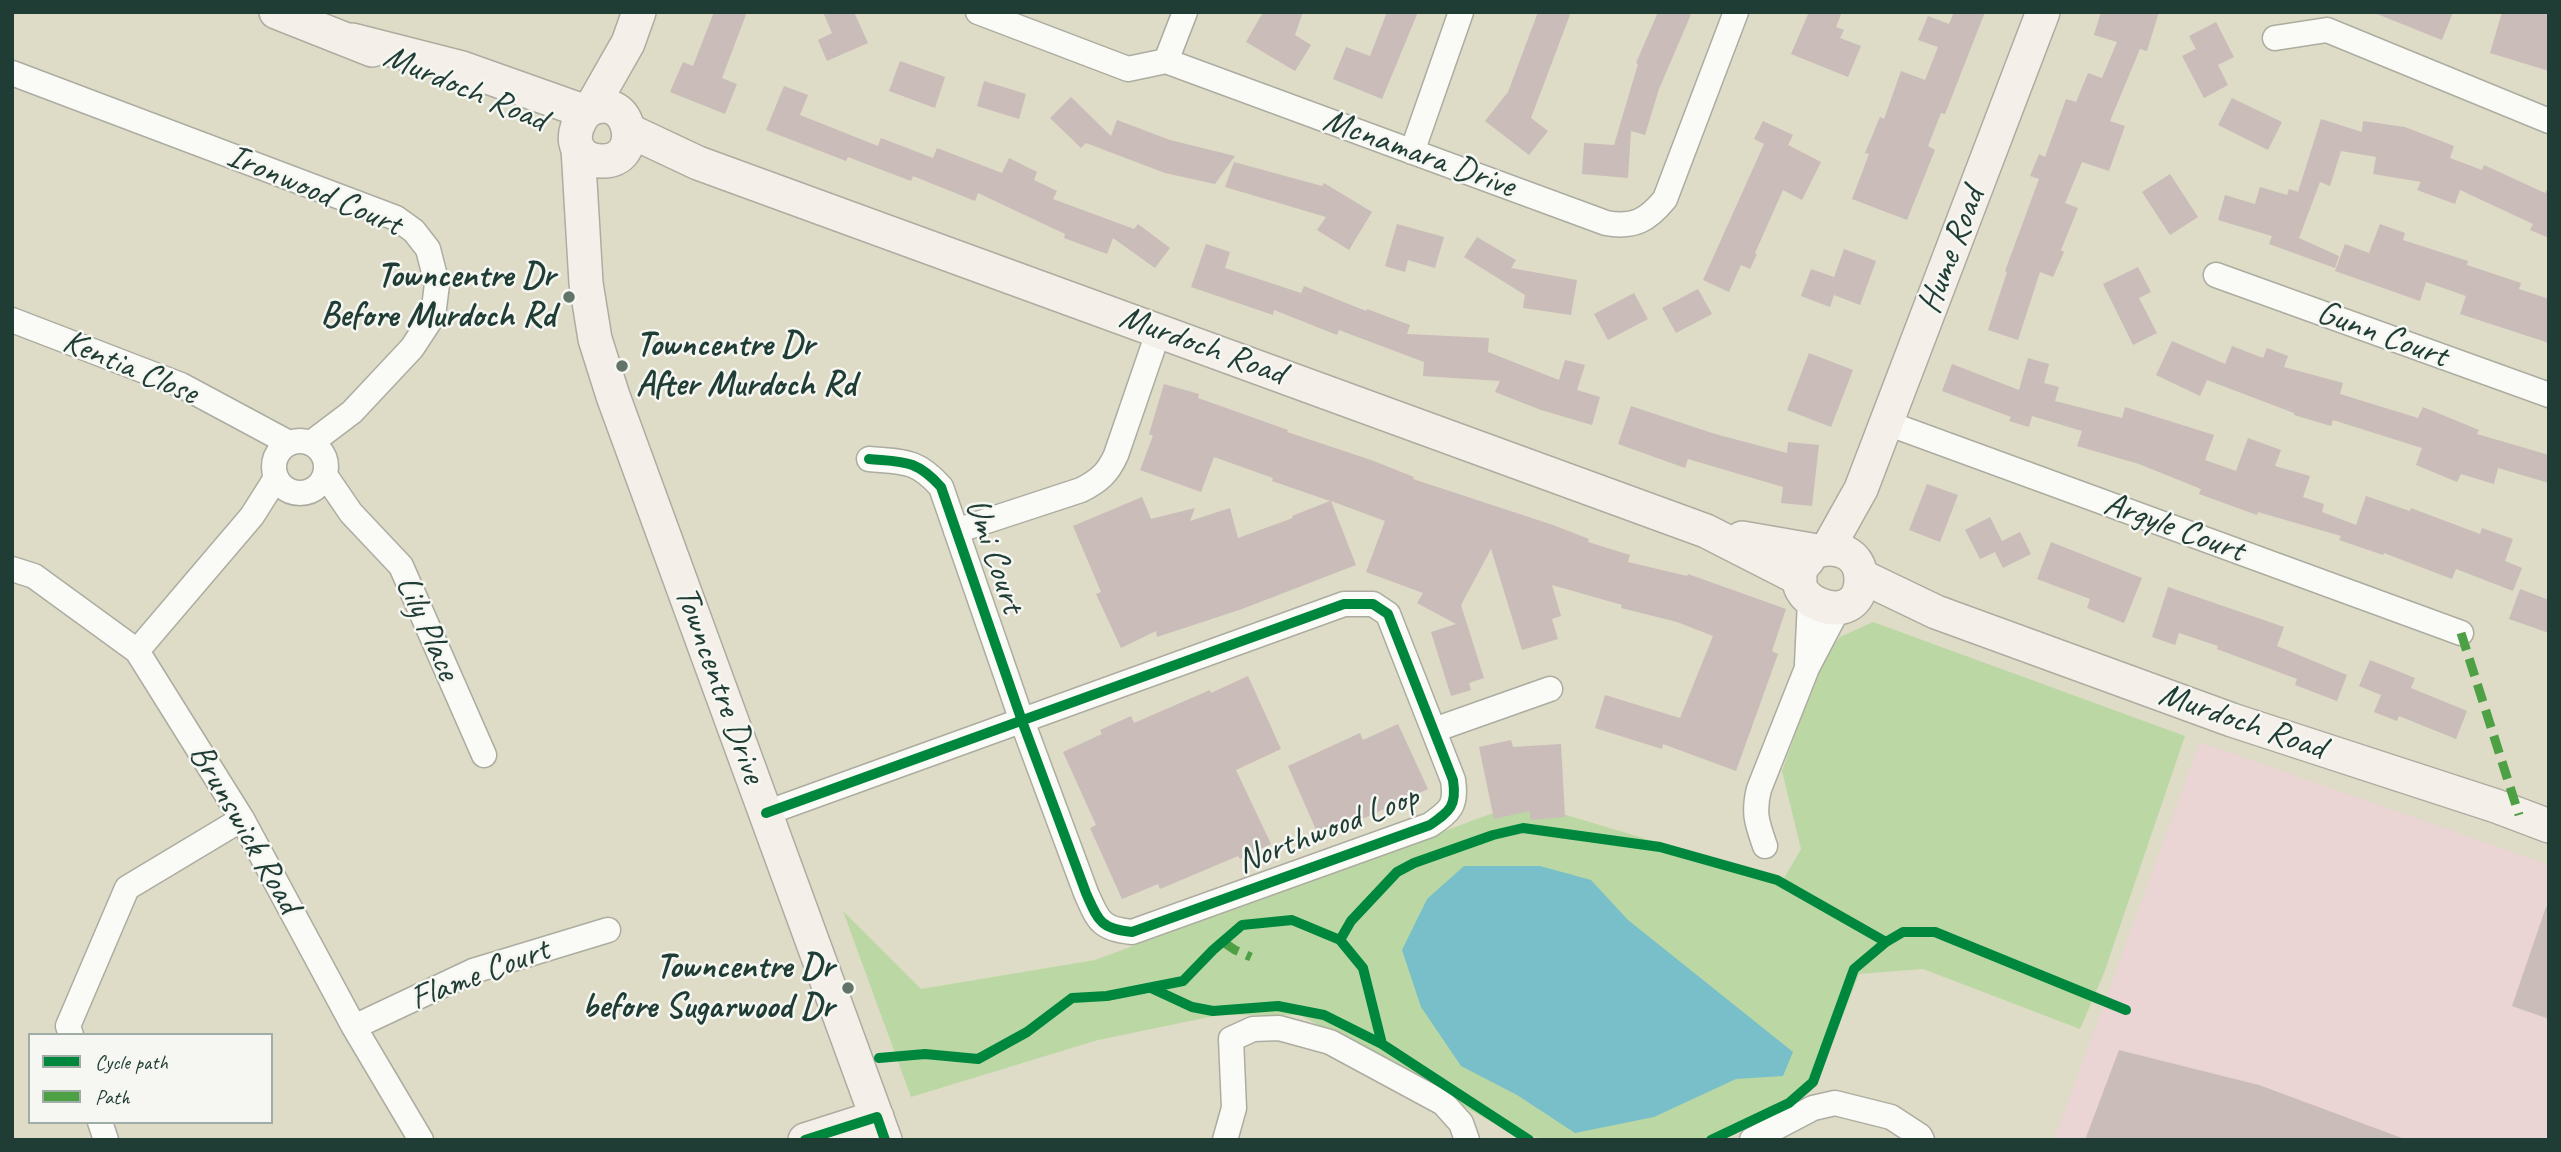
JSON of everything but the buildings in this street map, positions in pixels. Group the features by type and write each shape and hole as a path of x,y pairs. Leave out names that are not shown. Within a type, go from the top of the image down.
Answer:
{"main road":[{"name":"Murdoch Road","path":"276,12 352,40 462,68 583,127 593,160 620,141"},
{"name":"Hume Road","path":"1833,577 1861,489 2043,12"},
{"path":"583,127 633,27"},
{"path":"620,141 633,27"},
{"name":"Murdoch Road","path":"583,127 603,106 614,109 620,141"},
{"name":"Towncentre Drive","path":"583,127 583,250 595,339 612,396 881,1128"},
{"name":"Murdoch Road","path":"620,141 698,163 2232,720 2496,806 2549,826"},
{"name":"Towncentre Drive","path":"584,223 620,141"},
{"path":"805,1140 881,1128"}],"street":[{"path":"978,12 1128,69 1166,61 1185,12"},
{"path":"1412,152 1461,12"},
{"name":"Mcnamara Drive","path":"1166,61 1606,223 1623,226 1654,214 1665,199 1736,12"},
{"path":"2275,38 2331,21 2549,121"},
{"name":"Ironwood Court","path":"12,73 396,218 414,231 429,249 437,284 433,316 412,348 301,468 252,516 137,651"},
{"name":"Gunn Court","path":"2216,275 2549,396"},
{"name":"Kentia Close","path":"12,320 181,385 246,421 301,468"},
{"path":"956,531 1081,490 1099,481 1111,467 1116,455 1159,330"},
{"name":"Argyle Court","path":"1887,423 2461,633"},
{"name":"Umi Court","path":"869,459 908,462 927,471 941,487 1022,721"},
{"name":"Lily Place","path":"301,468 351,513 401,566 484,755"},
{"name":"Brunswick Road","path":"12,569 34,576 137,651 242,819 355,1027 421,1140"},
{"path":"1765,846 1756,818 1755,806 1759,789 1807,668 1833,577"},
{"name":"Northwood Loop","path":"766,813 1344,604 1373,604 1388,614 1453,780 1455,795 1449,812 1430,825 1132,932 1110,930 1097,918 1022,721"},
{"path":"1434,730 1550,689"},
{"path":"70,1033 68,1026 127,888 242,819"},
{"name":"Flame Court","path":"355,1027 473,971 608,930"},
{"path":"1225,1140 1234,1108 1231,1039 1253,1029 1279,1028 1331,1042 1443,1103 1461,1123 1467,1140"},
{"path":"1752,1140 1813,1108 1835,1103 1891,1117 1922,1140"}],"shaded area":[{"path":"2200,742 2549,865 2549,1140 2054,1140"}],"green space":[{"path":"1873,622 2185,736 2104,973 2080,1029 1923,969 1859,974 1816,1085 1703,1140 1548,1140 1506,1130 1300,1015 1219,1015 1098,1040 911,1097 843,911 921,989 1095,960 1523,802 1783,880 1801,849 1782,771 1821,663 1840,637"}],"water":[{"path":"1464,866 1540,866 1591,880 1628,920 1793,1052 1783,1076 1736,1079 1654,1117 1575,1133 1517,1095 1461,1066 1421,1007 1402,950 1427,899"}],"marked path":[{"path":"2461,633 2519,815"},
{"path":"1223,942 1251,957"}],"cycle path":[{"path":"766,813 1344,604 1373,604 1388,614 1453,780 1453,802 1443,816 1430,825 1132,932 1107,925 1097,916 1086,893 1022,721 941,487 916,467 900,462 869,459"},
{"path":"1340,940 1351,921 1397,872 1414,863 1493,835 1523,828 1660,847 1777,880 1886,942"},
{"path":"879,1058 925,1054 978,1059 1027,1032 1072,998 1107,996 1183,981 1242,925 1292,920 1340,940 1363,968 1382,1044 1529,1140"},
{"path":"1711,1140 1789,1103 1813,1082 1854,969 1886,942 1903,932 1935,932 2126,1010"},
{"path":"1151,988 1192,1007 1213,1011 1278,1006 1324,1015 1382,1044"},
{"path":"805,1140 877,1117 885,1140"}],"place":[{"name":"Towncentre Dr Before Murdoch Rd","path":"569,297"},
{"name":"Towncentre Dr After Murdoch Rd","path":"622,366"},
{"name":"Towncentre Dr before Sugarwood Dr","path":"848,988"}]}
